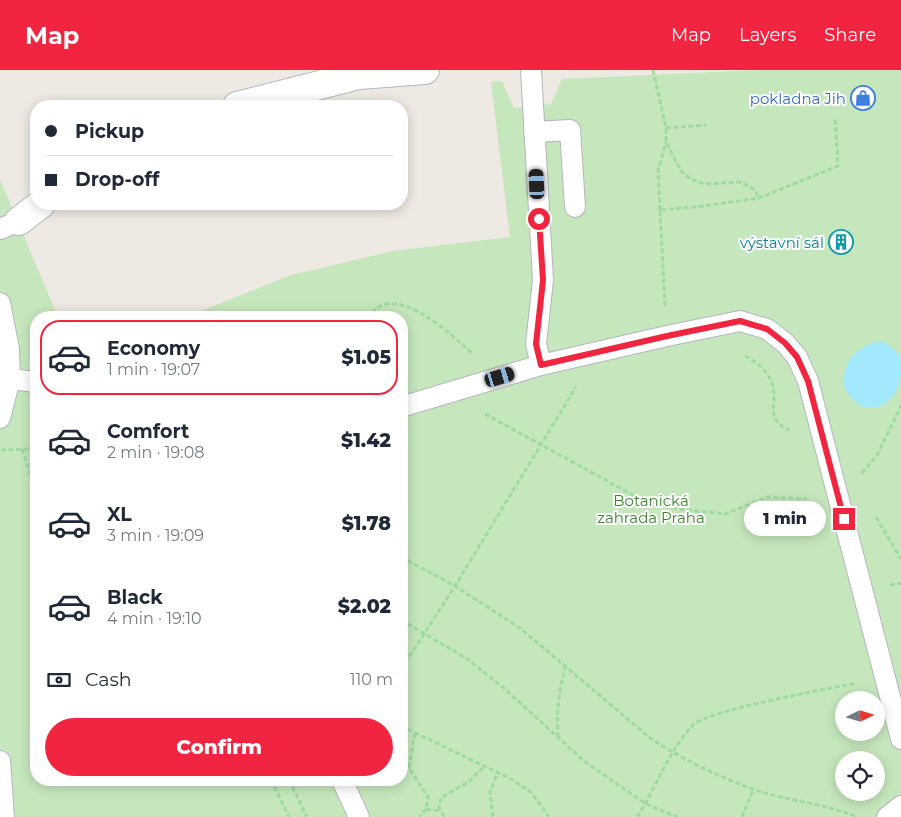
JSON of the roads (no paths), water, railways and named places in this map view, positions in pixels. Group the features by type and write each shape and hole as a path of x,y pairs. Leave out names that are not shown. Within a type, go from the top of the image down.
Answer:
{"street":[{"path":"261,100 359,75 425,70"},
{"path":"9,225 32,210"}],"lane":[{"path":"531,70 543,280 536,344 541,365"},
{"path":"534,132 570,130 575,206"},
{"path":"0,303 10,348 10,379 0,418"},
{"path":"408,405 541,365 667,336 740,321 767,329 785,343 797,357 808,381 901,739"},
{"path":"10,379 30,381"},
{"path":"0,761 4,817"},
{"path":"345,786 359,817"},
{"path":"887,817 901,806"}],"water":[{"path":"881,341 893,348 901,359 900,382 890,399 882,405 865,407 856,403 845,389 845,371 847,364 855,353"}],"place":[{"name":"pokladna Jih","path":"863,98"},
{"name":"výstavní sál","path":"841,242"}],"park label":[{"name":"Botanická zahrada Praha","path":"651,508"}]}
